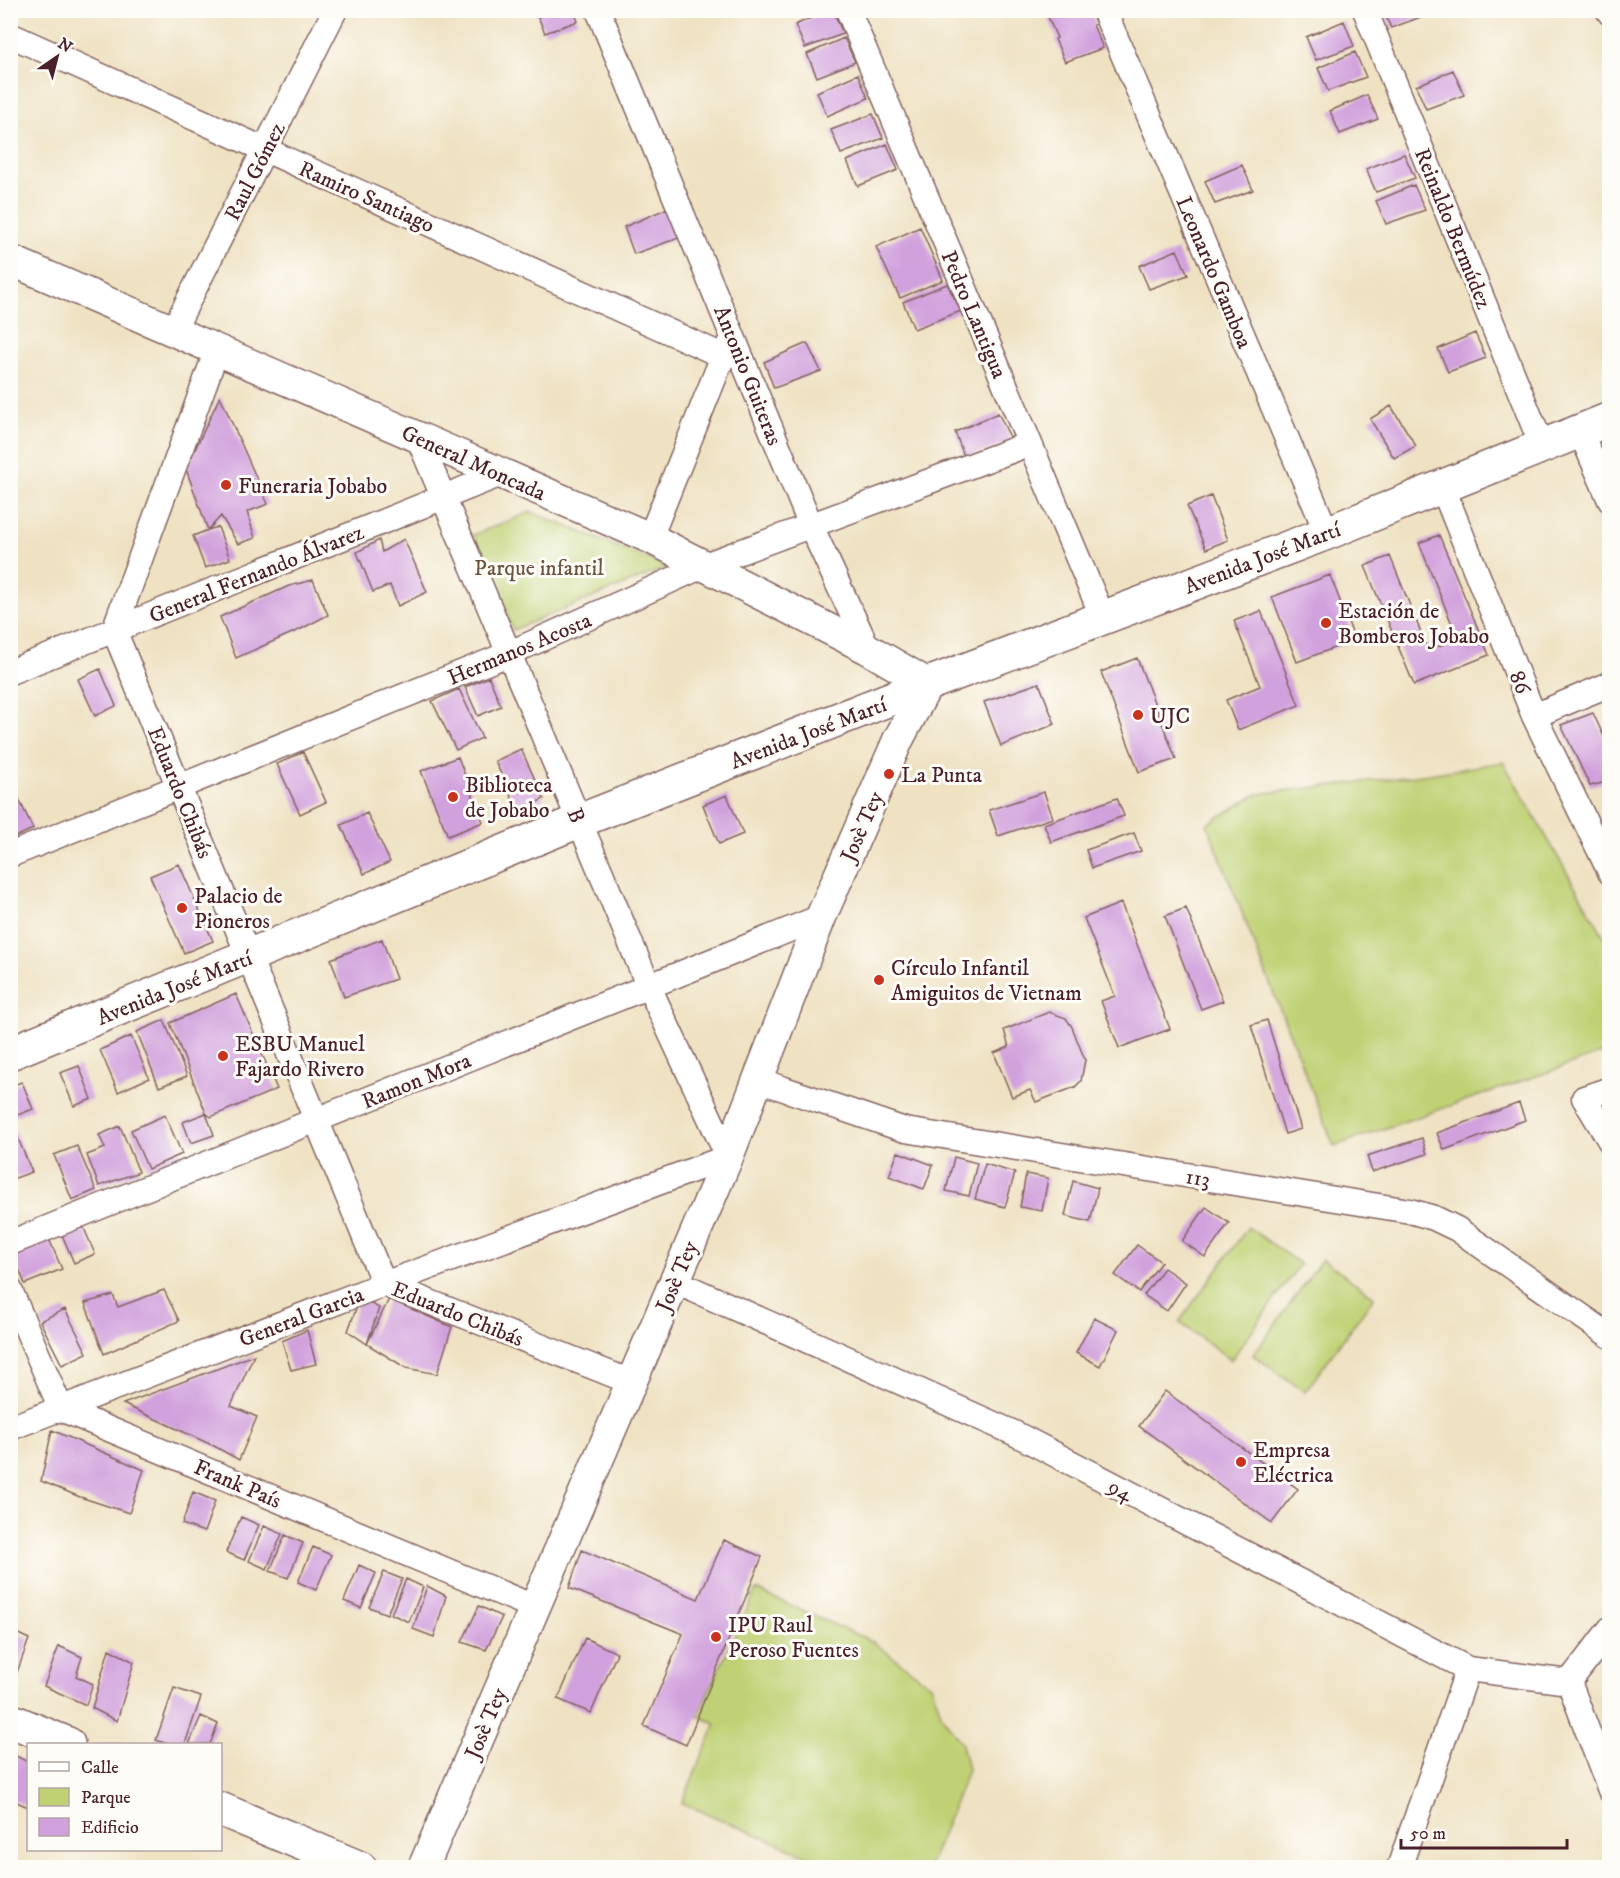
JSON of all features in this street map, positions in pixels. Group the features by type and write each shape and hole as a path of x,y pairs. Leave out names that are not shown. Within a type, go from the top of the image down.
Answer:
{"main road":[{"name":"Avenida José Martí","path":"10,1053 579,821 928,684 1327,533 1595,425"},
{"path":"10,1720 66,1743"},
{"path":"222,1810 360,1868"}],"street":[{"name":"Raul Gómez","path":"173,331 335,10"},
{"name":"Antonio Guiteras","path":"598,10 728,347 868,649 898,740"},
{"name":"Pedro Lantigua","path":"848,10 1103,618"},
{"name":"Leonardo Gamboa","path":"1104,10 1327,533"},
{"name":"Reinaldo Bermúdez","path":"1365,10 1542,446"},
{"name":"Ramiro Santiago","path":"10,35 265,150 728,347"},
{"name":"General Moncada","path":"10,260 650,538 868,649 928,684"},
{"path":"650,538 728,347"},
{"path":"114,630 217,350"},
{"path":"1595,425 1610,500"},
{"name":"B","path":"418,437 649,987 728,1157"},
{"name":"Hermanos Acosta","path":"10,855 508,654 705,566 1029,444"},
{"name":"General Fernando Álvarez","path":"10,672 501,474"},
{"name":"86","path":"1443,486 1534,716 1610,872"},
{"name":"Eduardo Chibás","path":"114,630 384,1284 631,1382"},
{"name":"Josè Tey","path":"423,1868 728,1157 821,917 898,740 928,684"},
{"path":"1534,716 1610,684"},
{"name":"Ramon Mora","path":"10,1243 821,917"},
{"name":"113","path":"758,1080 905,1130 1398,1209 1434,1218 1457,1229 1610,1336"},
{"path":"1610,1089 1584,1098 1610,1141"},
{"name":"General Garcia","path":"10,1428 384,1284 728,1157"},
{"name":"94","path":"674,1281 1014,1433 1468,1670 1569,1682"},
{"path":"10,1290 61,1409"},
{"name":"Frank País","path":"61,1409 534,1607"},
{"path":"1610,1629 1569,1682 1610,1790"},
{"path":"1399,1868 1468,1670"}],"green space":[{"name":"Parque infantil","path":"531,512 668,567 513,630 473,535"},
{"path":"1503,762 1609,945 1609,1051 1334,1146 1207,824 1257,794 1430,774"},
{"path":"1248,1227 1300,1264 1231,1360 1179,1322"},
{"path":"1322,1259 1374,1297 1305,1392 1253,1355"},
{"path":"756,1590 873,1642 932,1686 942,1716 962,1744 968,1770 929,1867 833,1867 682,1803 716,1723 697,1716"}],"building":[{"path":"535,10 573,10 578,21 545,33"},
{"path":"833,10 843,34 805,48 795,25"},
{"path":"1058,10 1090,10 1096,24 1093,25 1103,48 1065,62 1047,15"},
{"path":"1383,10 1427,10 1429,14 1391,28"},
{"path":"1344,21 1354,46 1316,60 1306,37"},
{"path":"844,38 855,62 817,77 807,54"},
{"path":"1355,52 1366,77 1328,91 1318,68"},
{"path":"1453,70 1464,95 1426,109 1416,86"},
{"path":"858,74 868,98 827,116 817,92"},
{"path":"1367,95 1378,119 1340,134 1330,111"},
{"path":"873,114 883,138 841,154 831,130"},
{"path":"887,144 898,170 858,186 847,161"},
{"path":"1404,154 1415,178 1376,192 1366,169"},
{"path":"1242,165 1253,190 1215,204 1205,181"},
{"path":"1414,185 1425,210 1386,224 1376,201"},
{"path":"668,208 681,237 634,254 624,227"},
{"path":"920,227 943,280 900,298 876,247"},
{"path":"1177,250 1188,275 1149,289 1139,266"},
{"path":"947,284 961,311 914,329 903,302"},
{"path":"1475,333 1486,358 1448,372 1438,349"},
{"path":"807,343 821,371 774,388 764,362"},
{"name":"Funeraria Jobabo","path":"220,396 268,504 247,512 255,538 238,544 221,516 208,530 186,469"},
{"path":"1391,406 1416,446 1394,458 1370,419"},
{"path":"998,413 1012,441 965,459 955,432"},
{"path":"1211,496 1228,540 1206,549 1187,506"},
{"path":"218,527 230,559 205,568 193,536"},
{"path":"1439,535 1489,655 1414,685 1365,566 1390,556 1428,650 1458,639 1419,543"},
{"path":"404,539 427,592 398,606 390,585 373,592 357,552 379,540 382,552"},
{"path":"1330,575 1355,640 1297,662 1272,597"},
{"path":"313,580 328,615 236,658 220,617 289,586"},
{"path":"1261,611 1299,705 1238,730 1226,700 1260,686 1234,621"},
{"name":"UJC","path":"1137,658 1176,759 1139,772 1101,672"},
{"path":"100,669 116,706 95,716 78,679"},
{"path":"489,677 501,706 478,716 465,687"},
{"path":"1039,683 1055,724 1001,746 984,702"},
{"path":"459,689 482,738 456,750 432,701"},
{"path":"1593,713 1610,750 1610,781 1590,786 1561,725"},
{"path":"521,749 544,799 518,811 495,761"},
{"path":"303,752 326,802 300,814 277,764"},
{"name":"Biblioteca de Jobabo","path":"458,757 483,822 448,836 421,771"},
{"path":"1044,792 1053,818 998,836 989,810"},
{"path":"727,795 743,834 719,844 703,805"},
{"path":"1117,798 1124,816 1051,842 1044,824"},
{"path":"19,799 33,829 13,838 10,833 10,803"},
{"path":"367,813 390,862 364,874 341,825"},
{"path":"1134,833 1141,851 1092,868 1086,850"},
{"name":"Palacio de Pioneros","path":"179,864 213,941 184,953 150,876"},
{"path":"1121,903 1170,1029 1119,1048 1101,1001 1115,996 1084,918"},
{"path":"1186,908 1223,1001 1201,1009 1165,916"},
{"path":"382,939 396,979 344,997 331,959"},
{"name":"ESBU Manuel Fajardo Rivero","path":"236,994 277,1089 211,1117 206,1113 170,1023"},
{"path":"1049,1012 1066,1018 1072,1027 1085,1060 1081,1081 1075,1087 1036,1102 1030,1090 1012,1097 994,1053 1009,1047 1004,1030"},
{"path":"164,1020 187,1076 159,1087 137,1032"},
{"path":"1267,1020 1301,1129 1285,1134 1251,1025"},
{"path":"131,1036 149,1078 118,1092 100,1050"},
{"path":"79,1066 92,1099 74,1106 60,1073"},
{"path":"22,1082 33,1109 10,1118 10,1086"},
{"path":"1519,1103 1525,1120 1444,1150 1437,1133"},
{"path":"206,1113 214,1135 191,1143 183,1122"},
{"path":"165,1115 182,1154 148,1169 131,1130"},
{"path":"10,1119 32,1172 10,1180"},
{"path":"120,1126 139,1172 99,1186 87,1155 105,1148 99,1135"},
{"path":"1422,1138 1427,1154 1372,1172 1367,1156"},
{"path":"77,1146 96,1190 72,1200 54,1155"},
{"path":"898,1152 933,1165 924,1189 889,1176"},
{"path":"954,1157 977,1163 969,1196 946,1191"},
{"path":"985,1164 1015,1173 1005,1207 975,1199"},
{"path":"1026,1174 1048,1178 1042,1211 1020,1207"},
{"path":"1073,1181 1098,1188 1090,1222 1065,1216"},
{"path":"1206,1207 1229,1223 1205,1257 1182,1241"},
{"path":"81,1221 95,1254 74,1263 60,1230"},
{"path":"46,1232 62,1269 25,1284 11,1249"},
{"path":"1137,1245 1161,1262 1139,1292 1115,1275"},
{"path":"1164,1268 1186,1283 1167,1311 1144,1295"},
{"path":"164,1290 179,1321 104,1354 85,1303 113,1295 118,1307"},
{"path":"360,1298 379,1308 367,1344 348,1331"},
{"path":"389,1299 452,1327 437,1374 406,1368 367,1344"},
{"path":"65,1309 87,1353 62,1365 40,1321"},
{"path":"1094,1318 1118,1330 1100,1366 1076,1353"},
{"path":"307,1330 316,1364 291,1370 282,1341"},
{"path":"254,1355 231,1406 257,1417 239,1460 123,1404"},
{"path":"1165,1391 1298,1489 1272,1523 1139,1426"},
{"path":"52,1430 144,1470 129,1513 41,1481"},
{"path":"193,1492 215,1501 204,1532 182,1524"},
{"path":"241,1517 259,1525 244,1560 226,1552"},
{"path":"264,1526 282,1534 267,1569 249,1561"},
{"path":"285,1535 303,1543 288,1578 270,1571"},
{"path":"724,1540 762,1557 686,1745 644,1726 683,1634 569,1588 582,1550 698,1599"},
{"path":"313,1547 331,1555 316,1590 298,1582"},
{"path":"359,1565 376,1573 361,1608 344,1601"},
{"path":"384,1572 402,1579 387,1614 369,1607"},
{"path":"406,1579 423,1587 409,1622 391,1614"},
{"path":"427,1586 446,1596 434,1637 413,1629"},
{"path":"479,1606 502,1617 486,1650 462,1642"},
{"path":"10,1630 29,1639 15,1678 10,1676"},
{"path":"585,1638 617,1653 591,1713 558,1699"},
{"path":"59,1646 82,1657 76,1676 93,1684 86,1705 44,1686"},
{"path":"109,1649 134,1662 117,1721 92,1708"},
{"path":"174,1688 201,1697 185,1743 165,1743 156,1740"},
{"path":"201,1716 218,1724 210,1743 189,1743"},
{"path":"10,1753 27,1762 27,1807 10,1799"}],"place":[{"name":"Funeraria Jobabo","path":"226,485"},
{"name":"Estación de Bomberos Jobabo","path":"1326,623"},
{"name":"UJC","path":"1138,715"},
{"name":"La Punta","path":"889,774"},
{"name":"Biblioteca de Jobabo","path":"453,797"},
{"name":"Palacio de Pioneros","path":"182,908"},
{"name":"Círculo Infantil Amiguitos de Vietnam","path":"879,980"},
{"name":"ESBU Manuel Fajardo Rivero","path":"223,1056"},
{"name":"Empresa Eléctrica","path":"1241,1462"},
{"name":"IPU Raul Peroso Fuentes","path":"716,1637"}]}
